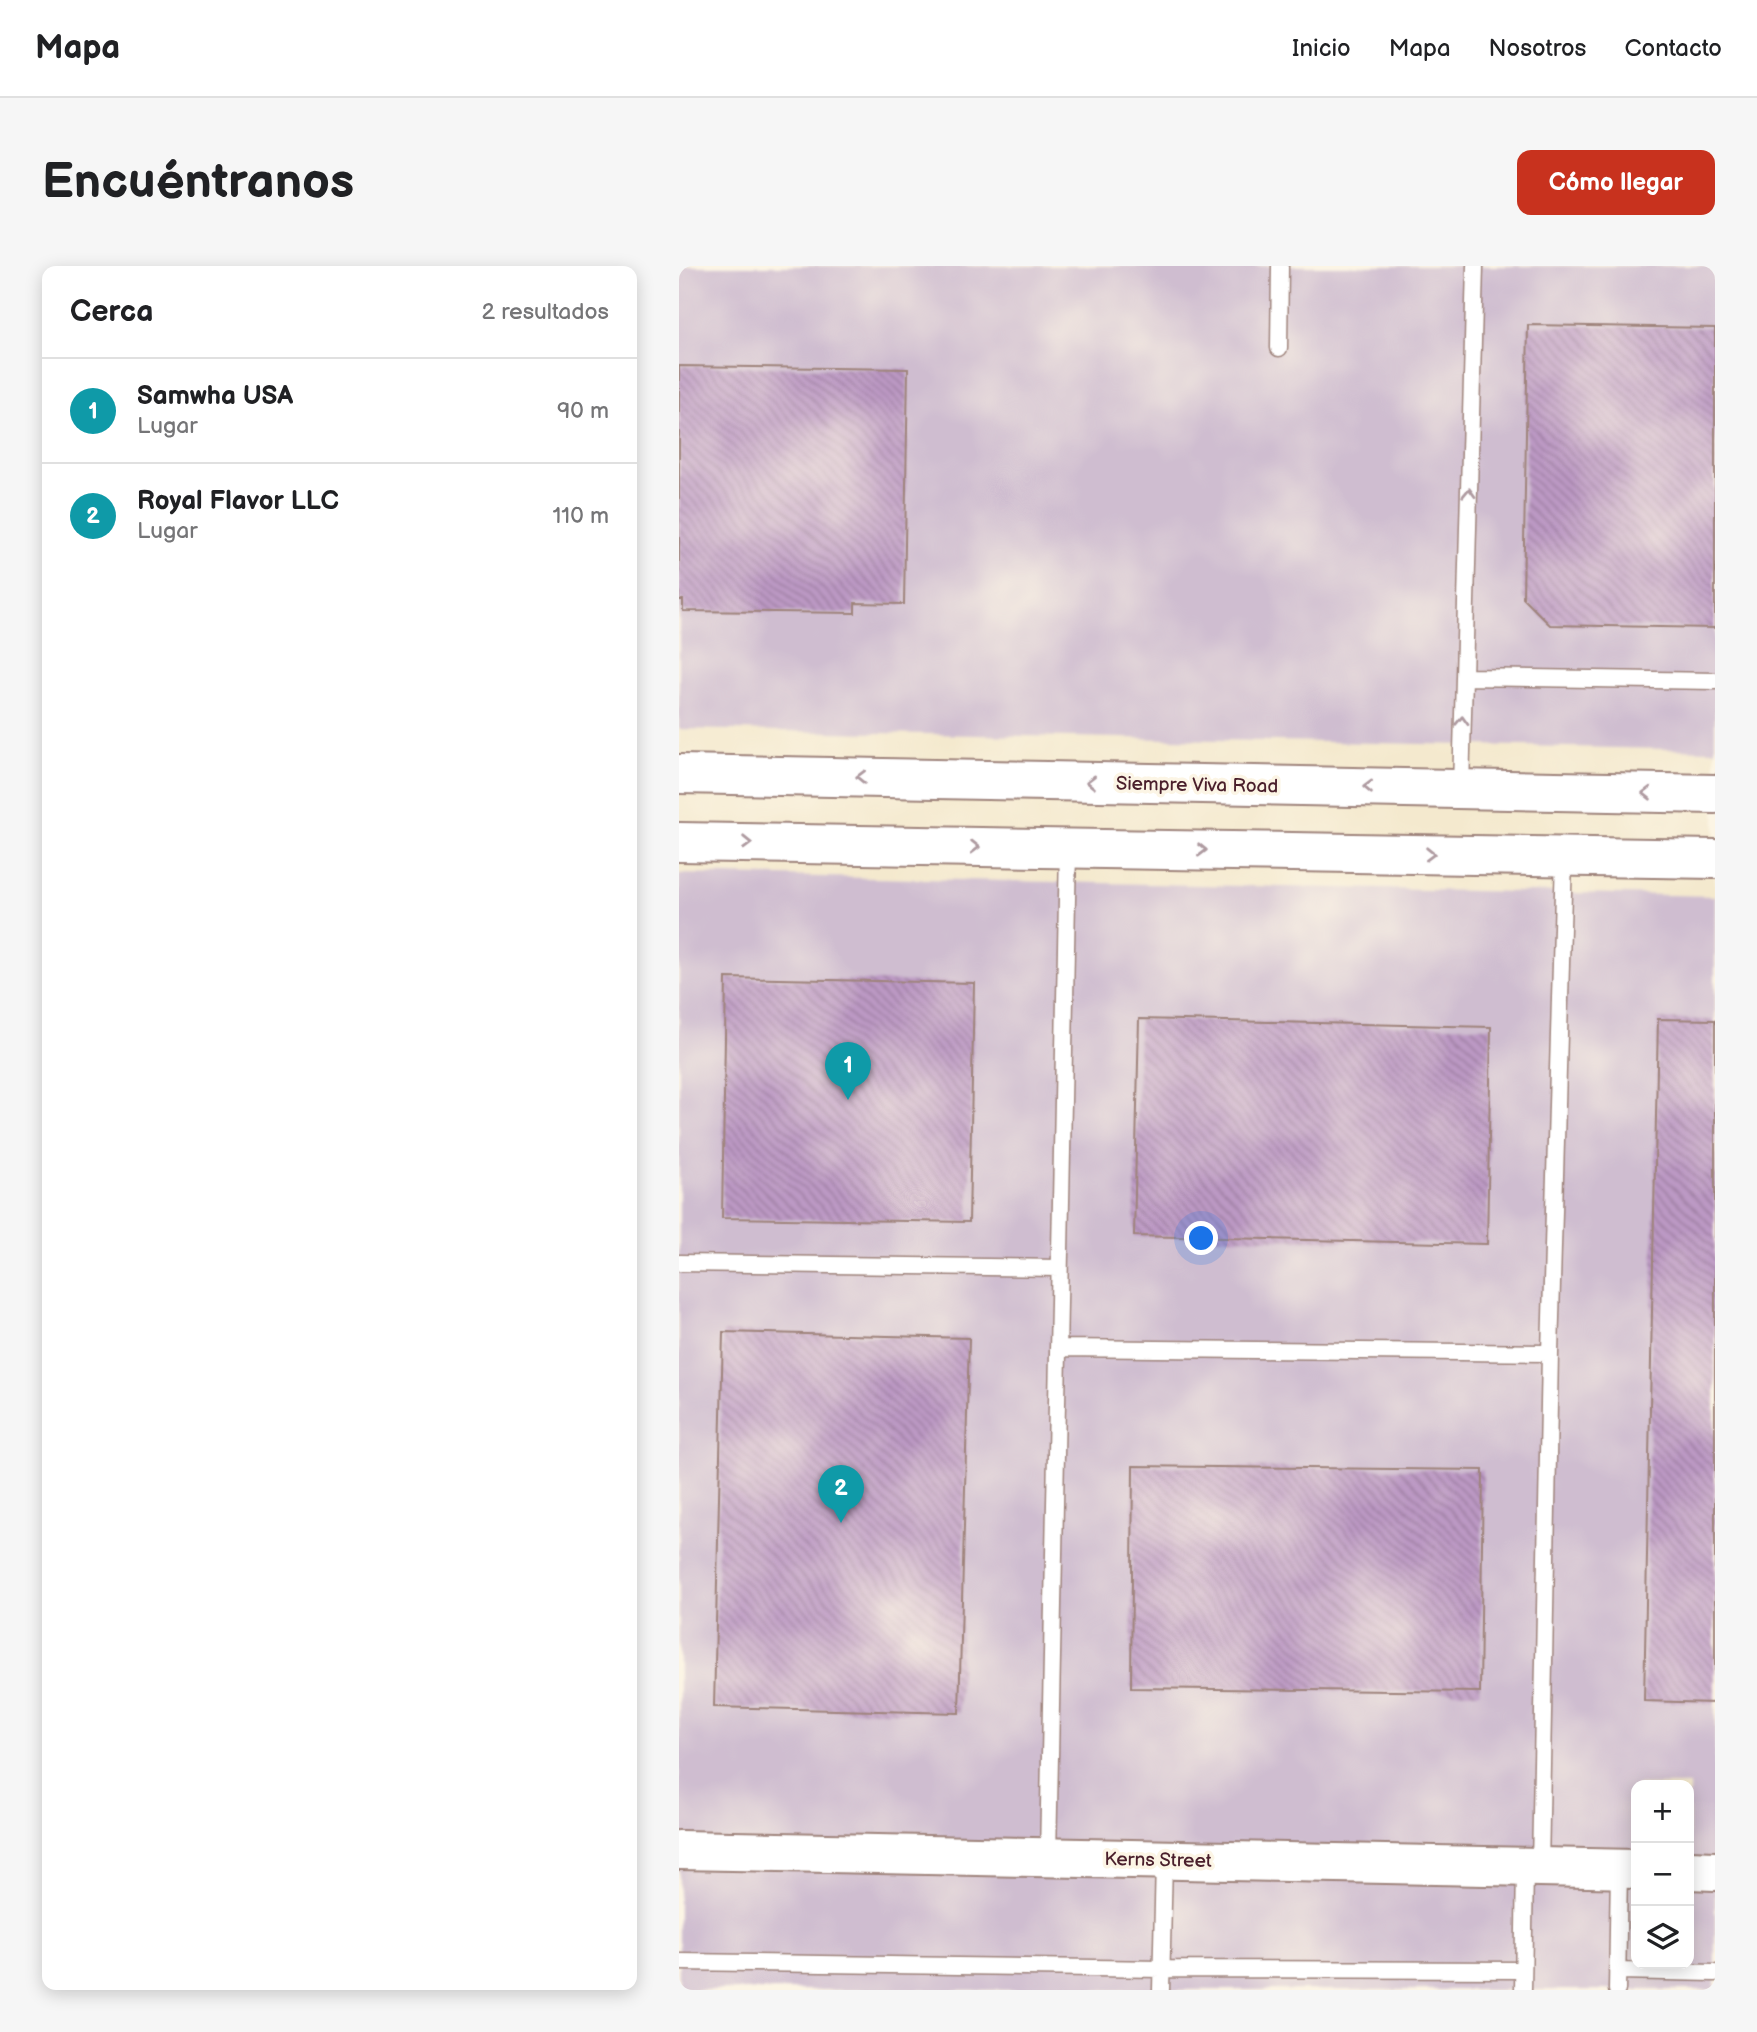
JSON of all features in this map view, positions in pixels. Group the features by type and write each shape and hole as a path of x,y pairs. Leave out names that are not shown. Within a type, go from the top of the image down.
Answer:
{"main road":[{"name":"Siempre Viva Road","path":"679,774 1715,794"},
{"path":"679,842 1715,859"},
{"name":"Kerns Street","path":"679,1850 1628,1869"},
{"path":"1694,1870 1715,1871"}],"lane":[{"path":"1279,348 1280,266"},
{"path":"1461,789 1475,266"},
{"path":"1464,677 1715,681"},
{"path":"1048,1857 1068,848"},
{"path":"1523,1990 1532,1867 1564,857"},
{"path":"679,1263 1059,1268"},
{"path":"1058,1348 1550,1353"},
{"path":"1161,1990 1164,1860"},
{"path":"1617,1990 1628,1869"},
{"path":"679,1962 1162,1969 1523,1970"},
{"path":"1617,1971 1715,1973"}],"shaded area":[{"path":"679,266 1715,266 1715,750 679,729"},
{"path":"679,874 1715,896 1715,1990 679,1990"}],"building":[{"path":"1528,325 1715,328 1715,628 1550,625 1523,598"},
{"path":"679,366 908,369 904,604 855,603 855,613 683,611 683,600 679,600"},
{"path":"726,978 974,983 969,1222 722,1218"},
{"path":"1139,1019 1491,1027 1487,1244 1134,1236"},
{"path":"1658,1019 1715,1020 1715,1703 1644,1701"},
{"path":"723,1332 969,1338 959,1713 714,1707"},
{"path":"1133,1466 1483,1470 1480,1692 1131,1688"}],"place":[{"name":"Samwha USA","path":"848,1100"},
{"name":"Royal Flavor LLC","path":"841,1523"}]}
